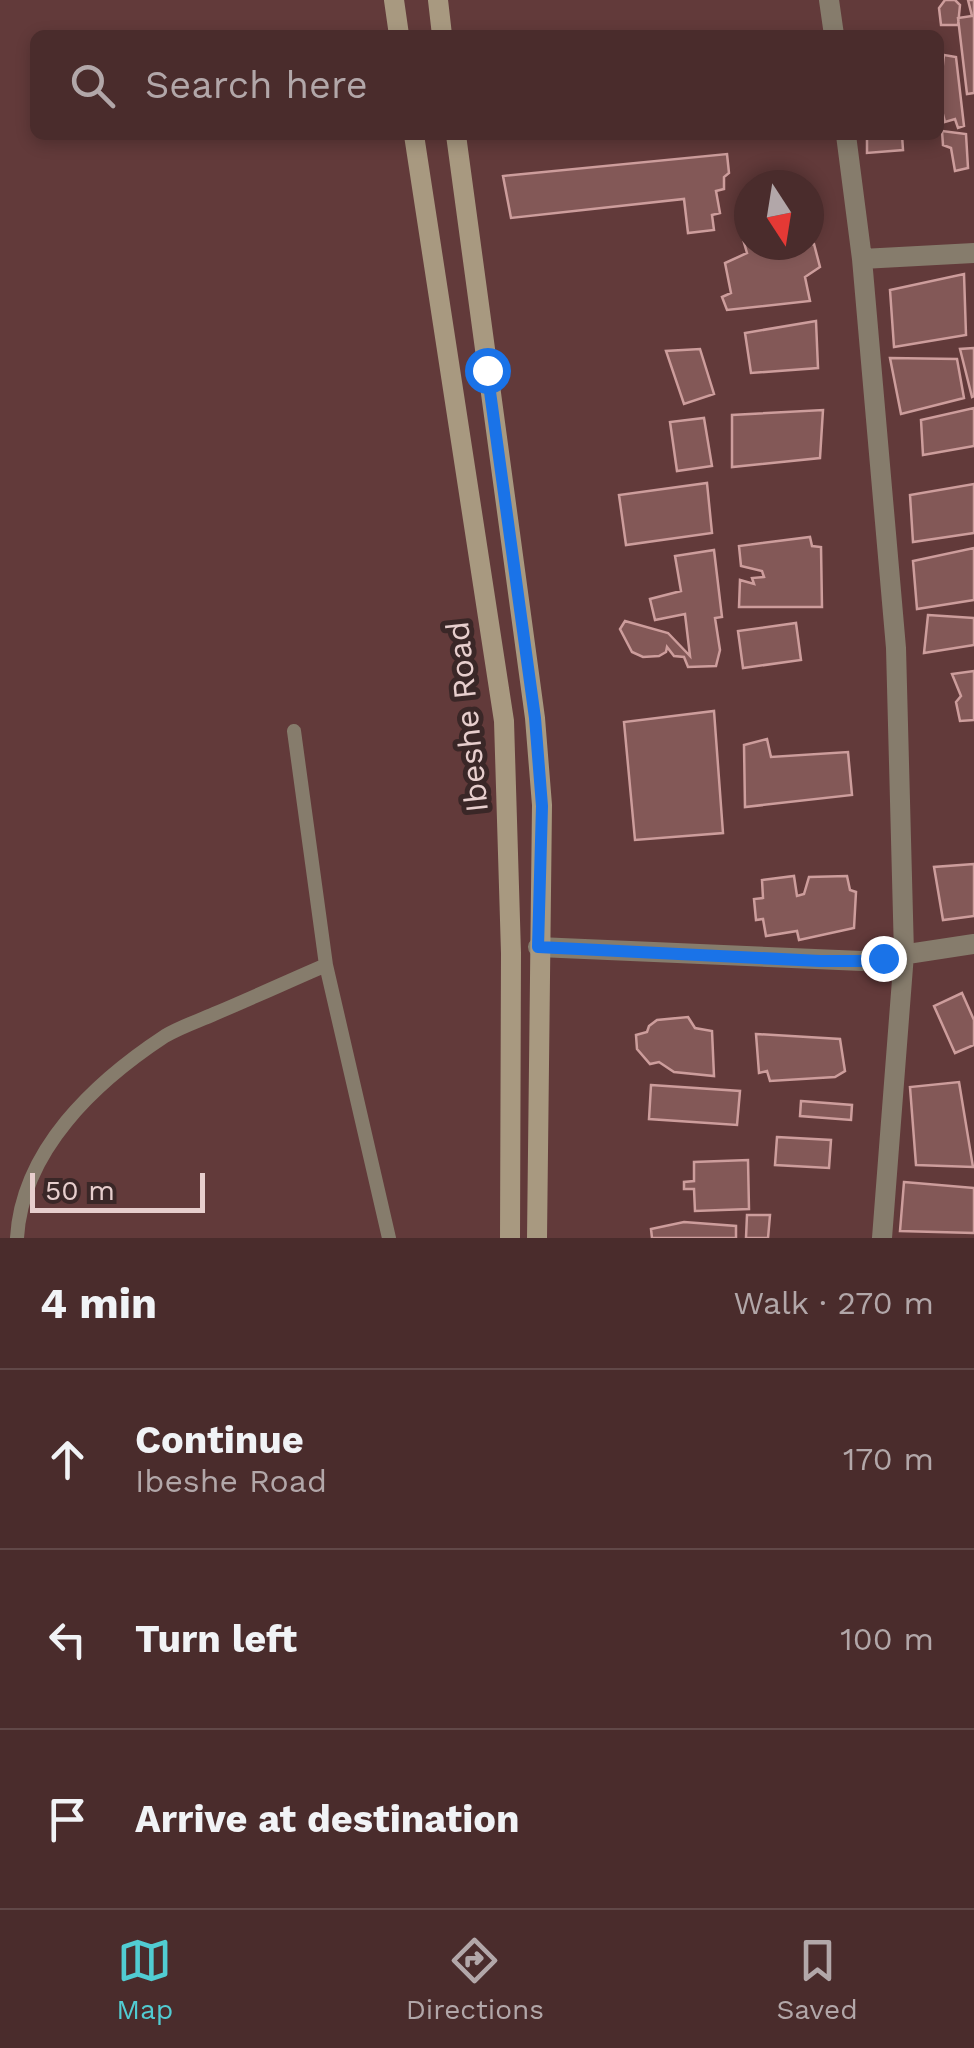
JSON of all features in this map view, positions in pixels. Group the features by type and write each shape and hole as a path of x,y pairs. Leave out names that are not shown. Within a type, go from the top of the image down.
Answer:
{"main road":[{"path":"394,0 398,30"},
{"path":"438,0 441,30"},
{"name":"Ibeshe Road","path":"415,140 504,721 511,953 510,1238"},
{"name":"Ibeshe Road","path":"457,140 535,718 542,806 537,1238"}],"street":[{"path":"830,0 833,30"},
{"path":"847,140 862,259 896,648 904,954 882,1238"},
{"path":"862,259 974,253"},
{"path":"538,947 862,961 974,944"}],"lane":[{"path":"294,731 326,964 389,1238"},
{"path":"16,1238 22,1196 33,1170 56,1134 96,1091 167,1035 326,964"}],"building":[{"path":"945,0 955,0 960,5 958,25 941,25 939,8"},
{"path":"968,0 974,0 974,93 967,94 958,18 972,16"},
{"path":"944,55 956,57 964,126 958,128 955,119 945,122"},
{"path":"944,131 966,134 968,168 955,171 951,148 943,145"},
{"path":"867,140 902,140 903,150 867,153"},
{"path":"727,154 729,173 724,177 724,189 716,191 720,213 712,215 714,230 688,233 684,199 511,218 503,176"},
{"path":"734,259 818,260 820,267 805,277 810,301 727,310 722,297 731,293 725,263"},
{"path":"964,274 966,335 894,347 890,290"},
{"path":"816,321 818,368 751,373 745,333"},
{"path":"974,348 974,396 972,397 960,349"},
{"path":"700,349 714,394 684,404 666,351"},
{"path":"890,358 957,359 964,398 901,414"},
{"path":"974,408 974,446 923,455 921,420"},
{"path":"823,410 820,458 732,467 732,415"},
{"path":"704,418 712,466 677,471 670,422"},
{"path":"707,483 712,533 626,545 619,495"},
{"path":"974,484 974,533 913,542 910,495"},
{"path":"810,537 812,546 821,547 822,607 739,607 740,580 754,584 752,578 764,577 762,571 741,566 739,546"},
{"path":"974,548 974,600 917,609 913,561"},
{"path":"714,550 722,617 715,618 720,650 716,666 688,667 684,657 674,656 667,647 659,656 643,657 632,652 620,629 625,621 668,633 690,656 685,614 655,620 650,599 681,591 675,556"},
{"path":"928,615 974,618 974,645 924,653"},
{"path":"796,623 801,660 743,668 738,631"},
{"path":"974,671 974,720 960,721 956,702 961,696 952,674"},
{"path":"714,711 723,833 635,840 624,722"},
{"path":"767,739 771,757 848,752 852,795 745,807 744,745"},
{"path":"974,864 974,916 943,920 934,867"},
{"path":"794,876 797,896 804,894 809,877 847,876 850,890 856,892 854,928 799,940 797,931 766,936 763,919 756,920 754,899 763,898 762,880"},
{"path":"962,993 974,1020 974,1045 955,1053 934,1006"},
{"path":"688,1017 695,1028 712,1031 714,1076 674,1072 659,1062 650,1064 637,1049 636,1035 647,1032 657,1020"},
{"path":"756,1034 840,1039 845,1071 835,1077 770,1081 767,1071 759,1073"},
{"path":"959,1082 973,1167 916,1165 910,1087"},
{"path":"651,1085 740,1091 737,1125 649,1119"},
{"path":"801,1101 852,1105 851,1120 800,1116"},
{"path":"777,1137 831,1140 829,1168 775,1165"},
{"path":"748,1160 749,1209 695,1211 694,1189 684,1189 684,1182 694,1181 694,1162"},
{"path":"904,1182 974,1188 974,1233 900,1231"},
{"path":"747,1215 770,1215 768,1238 746,1238"},
{"path":"684,1222 736,1226 736,1238 652,1238 651,1229"}],"route":[{"path":"487,370 535,718 542,806 538,947 820,961 883,958"}]}
